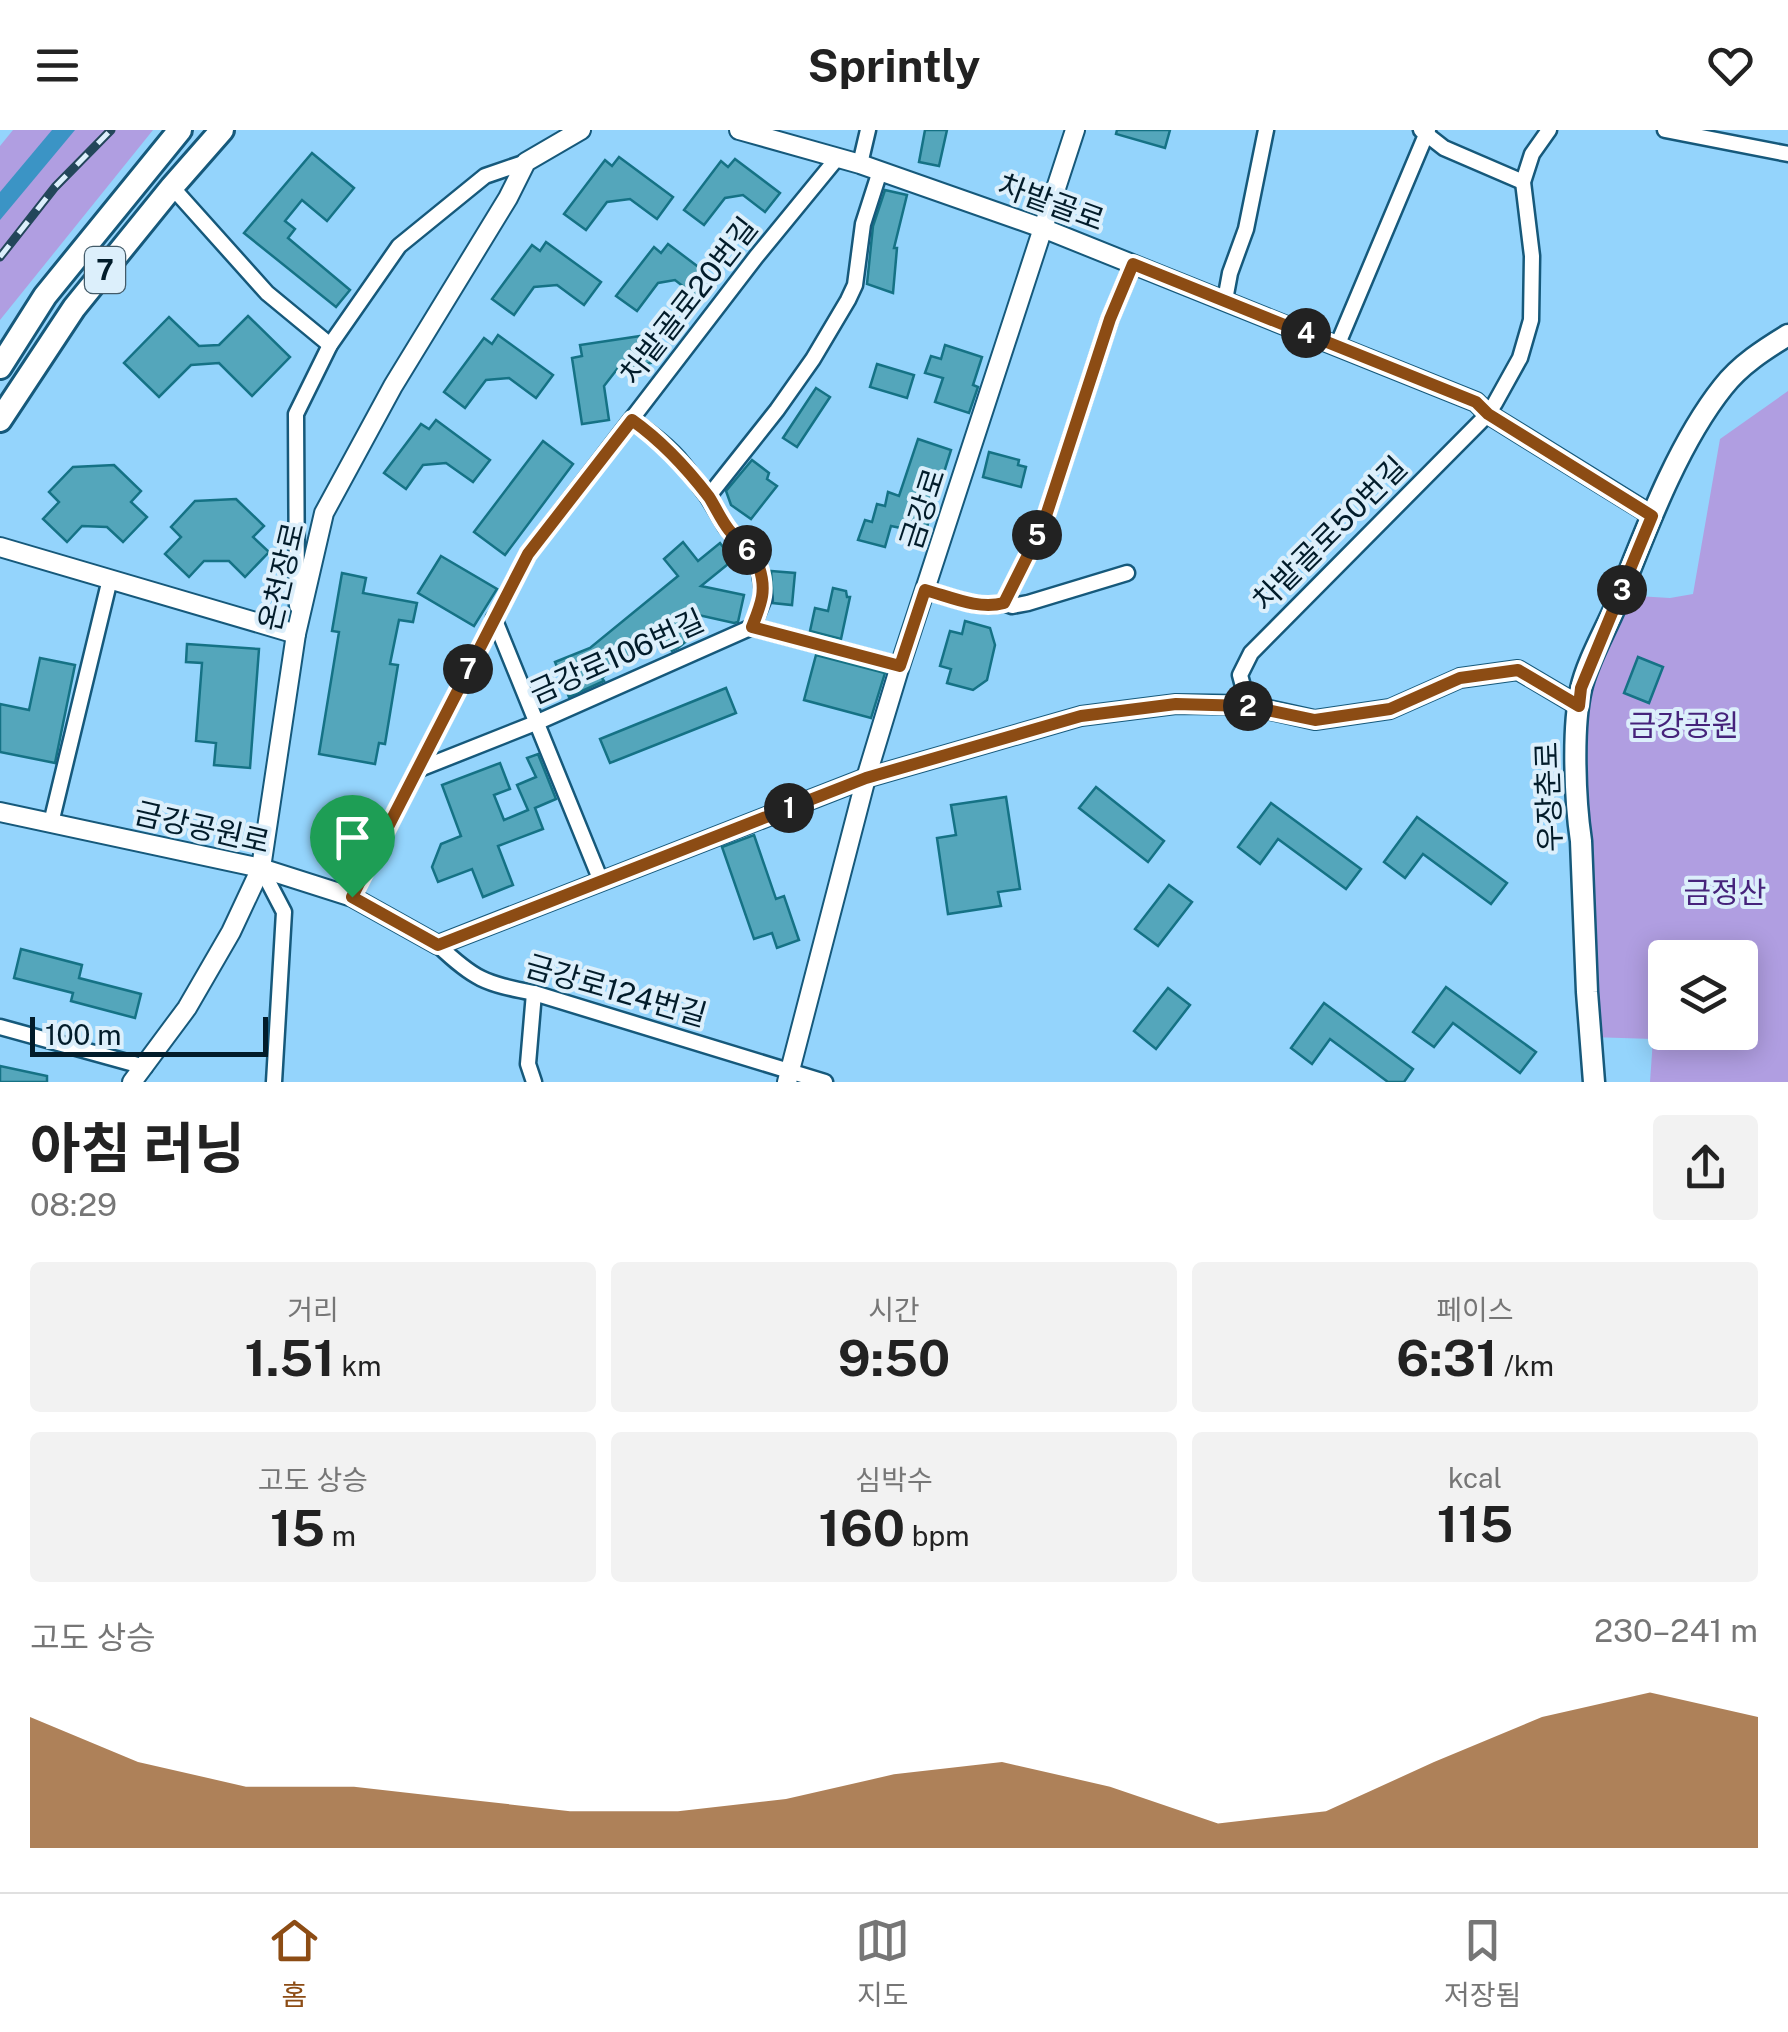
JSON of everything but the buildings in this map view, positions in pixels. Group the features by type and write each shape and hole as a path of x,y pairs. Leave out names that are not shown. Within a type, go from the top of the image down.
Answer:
{"main road":[{"name":"7","path":"0,368 45,296 180,130"},
{"name":"7","path":"0,420 74,308 222,130"},
{"name":"우장춘로","path":"1594,1082 1577,818 1576,726 1581,688 1652,516 1697,423 1725,383 1760,352 1788,335"}],"street":[{"path":"0,547 296,634 296,414 330,345 399,246 486,176 526,162 573,133 591,130"},
{"name":"차밭골로","path":"739,130 860,164 1045,229 1476,402 1488,414 1652,516"},
{"path":"860,164 868,130"},
{"name":"금강로","path":"788,1076 866,778 1075,130"},
{"path":"1224,300 1246,229 1266,130"},
{"path":"1337,346 1425,132 1444,148 1523,182 1532,154 1549,130"},
{"path":"1665,130 1788,154"},
{"name":"차밭골로20번길","path":"352,897 528,554 838,157"},
{"name":"온천장로","path":"139,1075 196,993 231,932 260,868 296,634 324,512 393,386 526,162"},
{"path":"708,497 813,359 856,285 863,224 880,171"},
{"name":"차밭골로50번길","path":"1248,706 1240,675 1251,653 1488,414 1520,358 1531,320 1532,256 1523,182"},
{"path":"172,187 267,293 330,345"},
{"path":"1004,603 1043,525 1110,319 1133,264"},
{"path":"632,420 663,442 683,464 726,526 754,557 764,598 752,627"},
{"path":"925,590 972,604 1012,606 1126,573"},
{"path":"51,823 110,579"},
{"path":"494,618 601,882"},
{"name":"금강로106번길","path":"417,770 538,722 752,627 900,666"},
{"path":"438,945 866,778 1081,716 1176,704 1248,706 1315,720 1390,709 1460,678 1518,670 1579,706"},
{"name":"금강공원로","path":"0,812 260,868 352,897 438,945"},
{"path":"260,868 284,912 274,1082"},
{"name":"금강로124번길","path":"438,945 464,970 490,984 534,993 788,1076 824,1082"},
{"path":"534,993 528,1064 534,1082"},
{"path":"0,1027 139,1075"}],"green space":[{"path":"13,130 153,130 0,320 0,146"},
{"name":"금정산","path":"1788,391 1788,1082 1650,1082 1652,1050 1758,1050 1758,940 1648,940 1648,1039 1590,1037 1579,706 1620,595 1670,598 1693,594 1720,439"}],"water":[{"path":"52,130 75,130 0,220 0,192"}],"railway":[{"path":"0,257 55,187 111,130"}],"route":[{"path":"1133,264 1476,402 1488,414 1652,516 1581,688 1579,706 1518,670 1460,678 1390,709 1315,720 1248,706 1176,704 1081,716 866,778 438,945 352,897 528,554 632,420 663,442 683,464 726,526 754,557 764,598 752,627 900,666 925,590 972,604 1004,603 1043,525 1110,319 1133,264"}],"park label":[{"name":"금강공원","path":"1684,726"}]}
